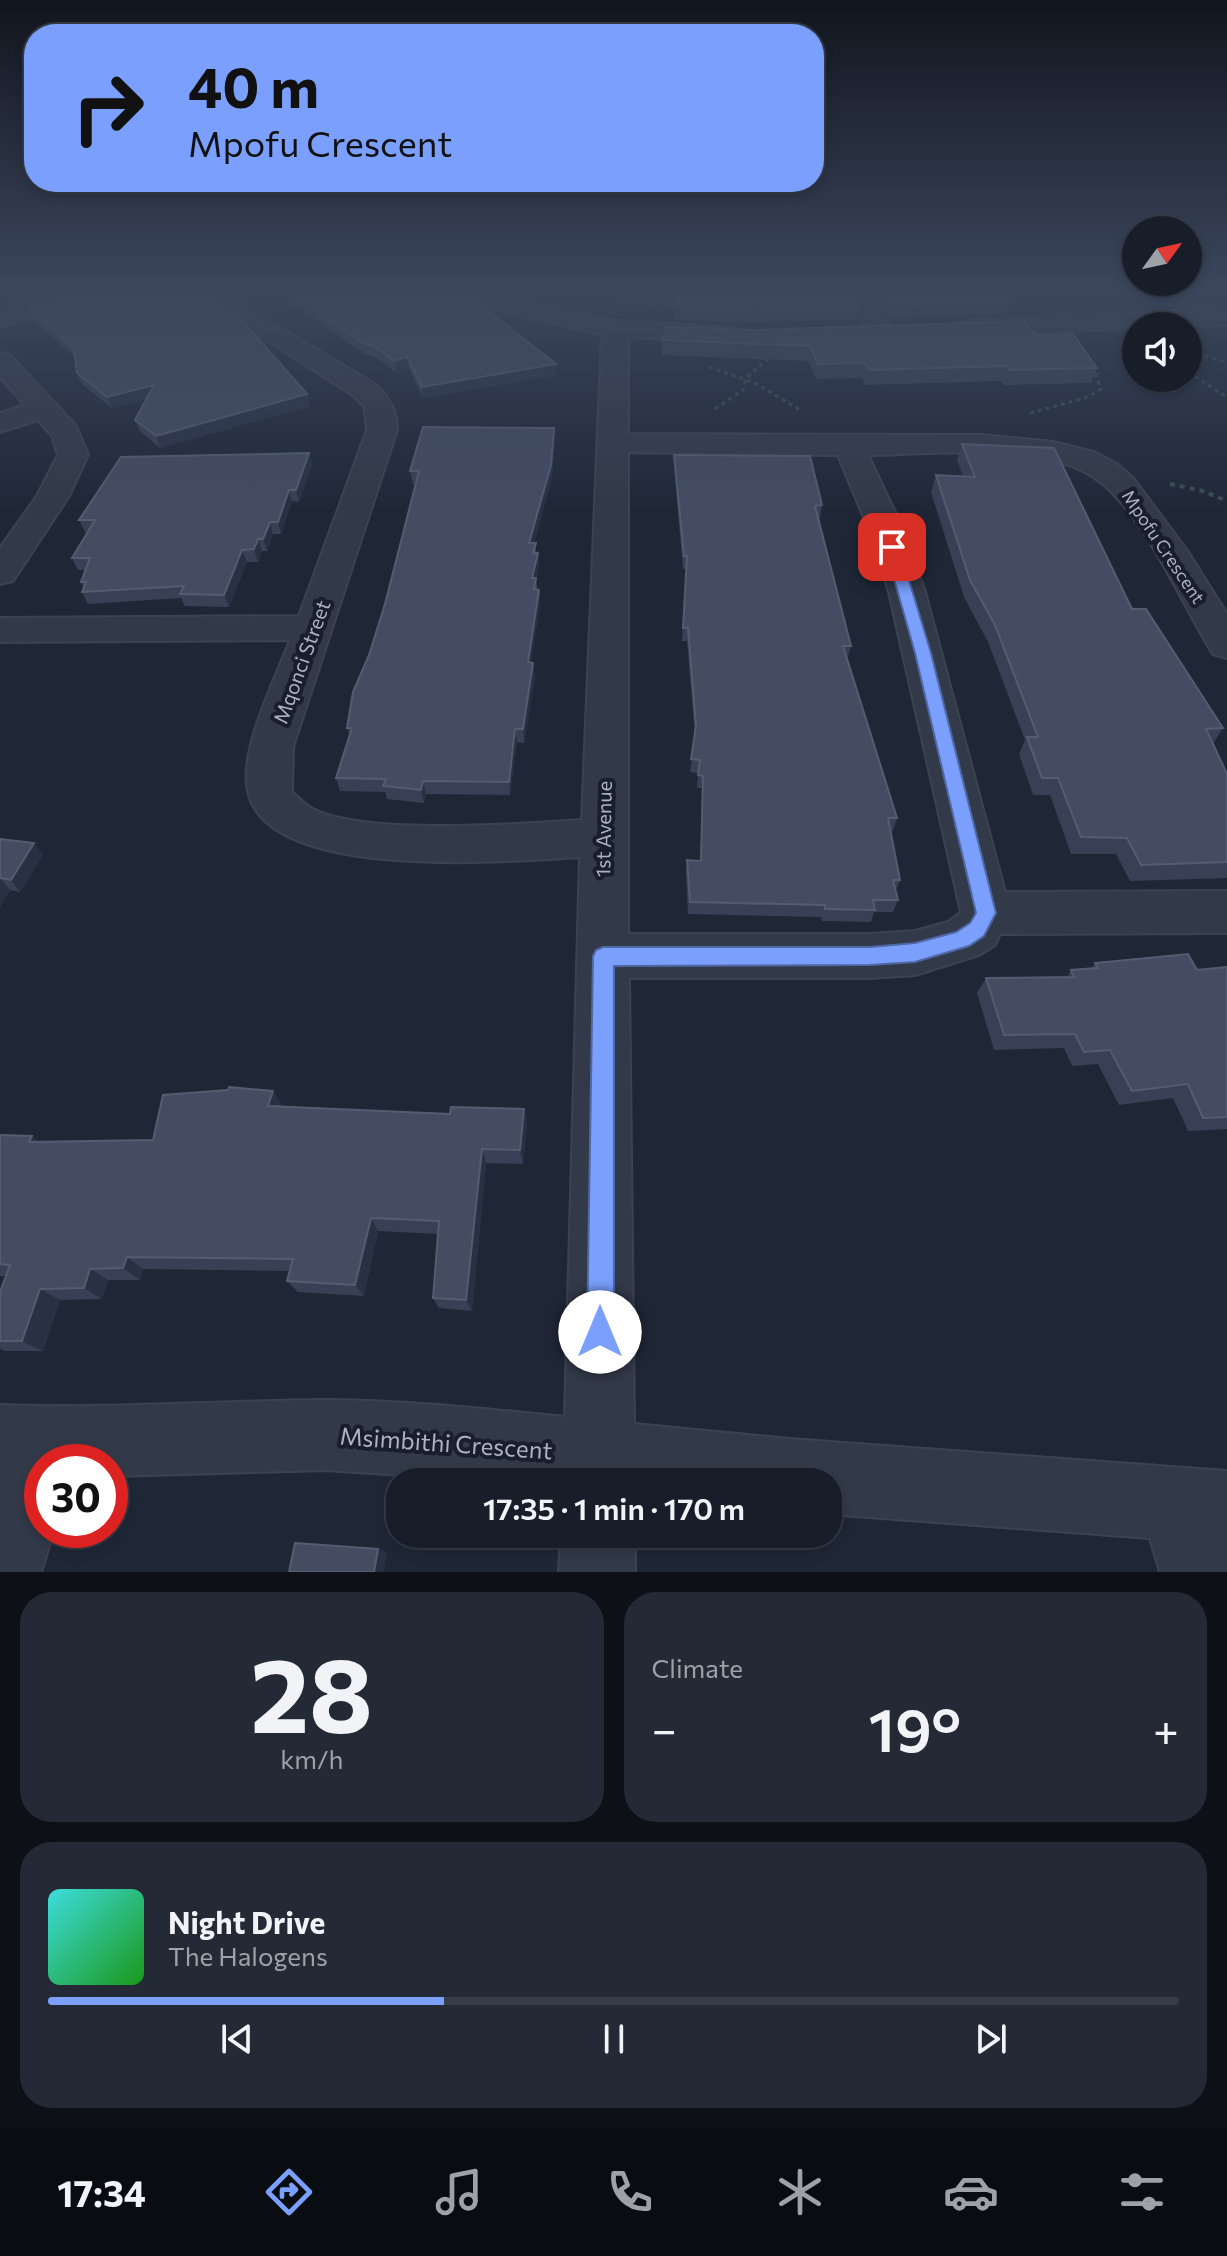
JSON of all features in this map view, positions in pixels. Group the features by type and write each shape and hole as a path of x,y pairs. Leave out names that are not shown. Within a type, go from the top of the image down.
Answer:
{"street":[{"path":"0,573 71,466 72,445 65,432 1,362"},
{"name":"Mqonci Street","path":"319,362 375,398 380,409 382,430 272,747 268,782 274,802 290,818 314,830 350,839 412,843 604,837"},
{"name":"1st Avenue","path":"599,1468 604,837 614,362"},
{"path":"0,423 42,409"},
{"name":"Mpofu Crescent","path":"612,443 1020,446 1060,451 1098,466 1121,485 1142,510 1227,645"},
{"path":"603,956 870,956 915,953 961,940 977,930 986,913 907,592 884,525 832,445"},
{"path":"0,630 314,628"},
{"path":"986,913 1227,912"},
{"name":"Msimbithi Crescent","path":"23,1441 325,1435 467,1442 590,1468"},
{"path":"3,1572 23,1441"},
{"name":"Msimbithi Crescent","path":"842,1485 1202,1506 1198,1572"},
{"path":"597,1572 598,1548"}],"path":[{"path":"690,444 702,419 743,390 746,378 763,362"},
{"path":"1027,414 1085,398 1101,389 1088,362"},
{"path":"746,378 781,394 815,422 832,445"},
{"path":"1202,381 1227,397"}],"building":[{"path":"76,362 279,362 307,394 156,436 135,420 154,385 107,397 77,373"},
{"path":"410,362 556,364 422,387"},
{"path":"817,362 1093,362 1097,368 1009,370 1006,366 869,370 865,363"},
{"path":"423,427 554,428 551,465 529,543 536,543 533,553 538,553 532,578 536,578 534,589 539,590 528,662 533,663 523,729 515,729 509,782 423,781 421,790 383,786 386,779 336,778 352,728 347,728 353,692 385,604 419,471 410,471"},
{"path":"962,444 1054,448 1132,609 1146,609 1223,728 1206,729 1227,774 1227,862 1141,865 1127,838 1081,837 1058,778 1042,778 1027,737 1038,737 995,625 970,580 936,475 975,477"},
{"path":"309,453 296,490 289,490 278,522 270,522 263,539 258,539 254,549 242,550 224,595 180,594 184,586 82,592 86,582 81,582 90,558 72,558 95,520 79,520 121,457"},
{"path":"674,455 810,456 822,505 815,506 851,646 843,646 897,818 888,818 900,880 893,880 898,900 873,900 875,910 825,909 825,905 690,902 687,860 701,861 703,776 698,775 700,760 691,759 696,726 688,628 683,628 687,556 684,556"},
{"path":"0,839 34,843 11,880 0,878"},
{"path":"1188,954 1197,970 1227,967 1227,1117 1203,1118 1188,1084 1132,1091 1110,1050 1084,1052 1075,1034 1004,1035 986,978 1074,977 1071,970 1098,968 1095,963"},
{"path":"229,1087 273,1091 268,1106 450,1114 451,1107 524,1109 520,1150 482,1149 466,1300 433,1298 439,1221 371,1218 355,1285 287,1281 293,1259 127,1257 123,1268 90,1269 84,1288 40,1289 22,1341 0,1341 0,1292 10,1265 0,1264 0,1135 32,1136 29,1142 153,1140 163,1095 228,1090"},
{"path":"295,1543 378,1549 374,1572 289,1572"}],"route":[{"path":"600,1332 603,956 870,956 915,953 961,940 977,930 986,913 923,653 892,547"}]}
